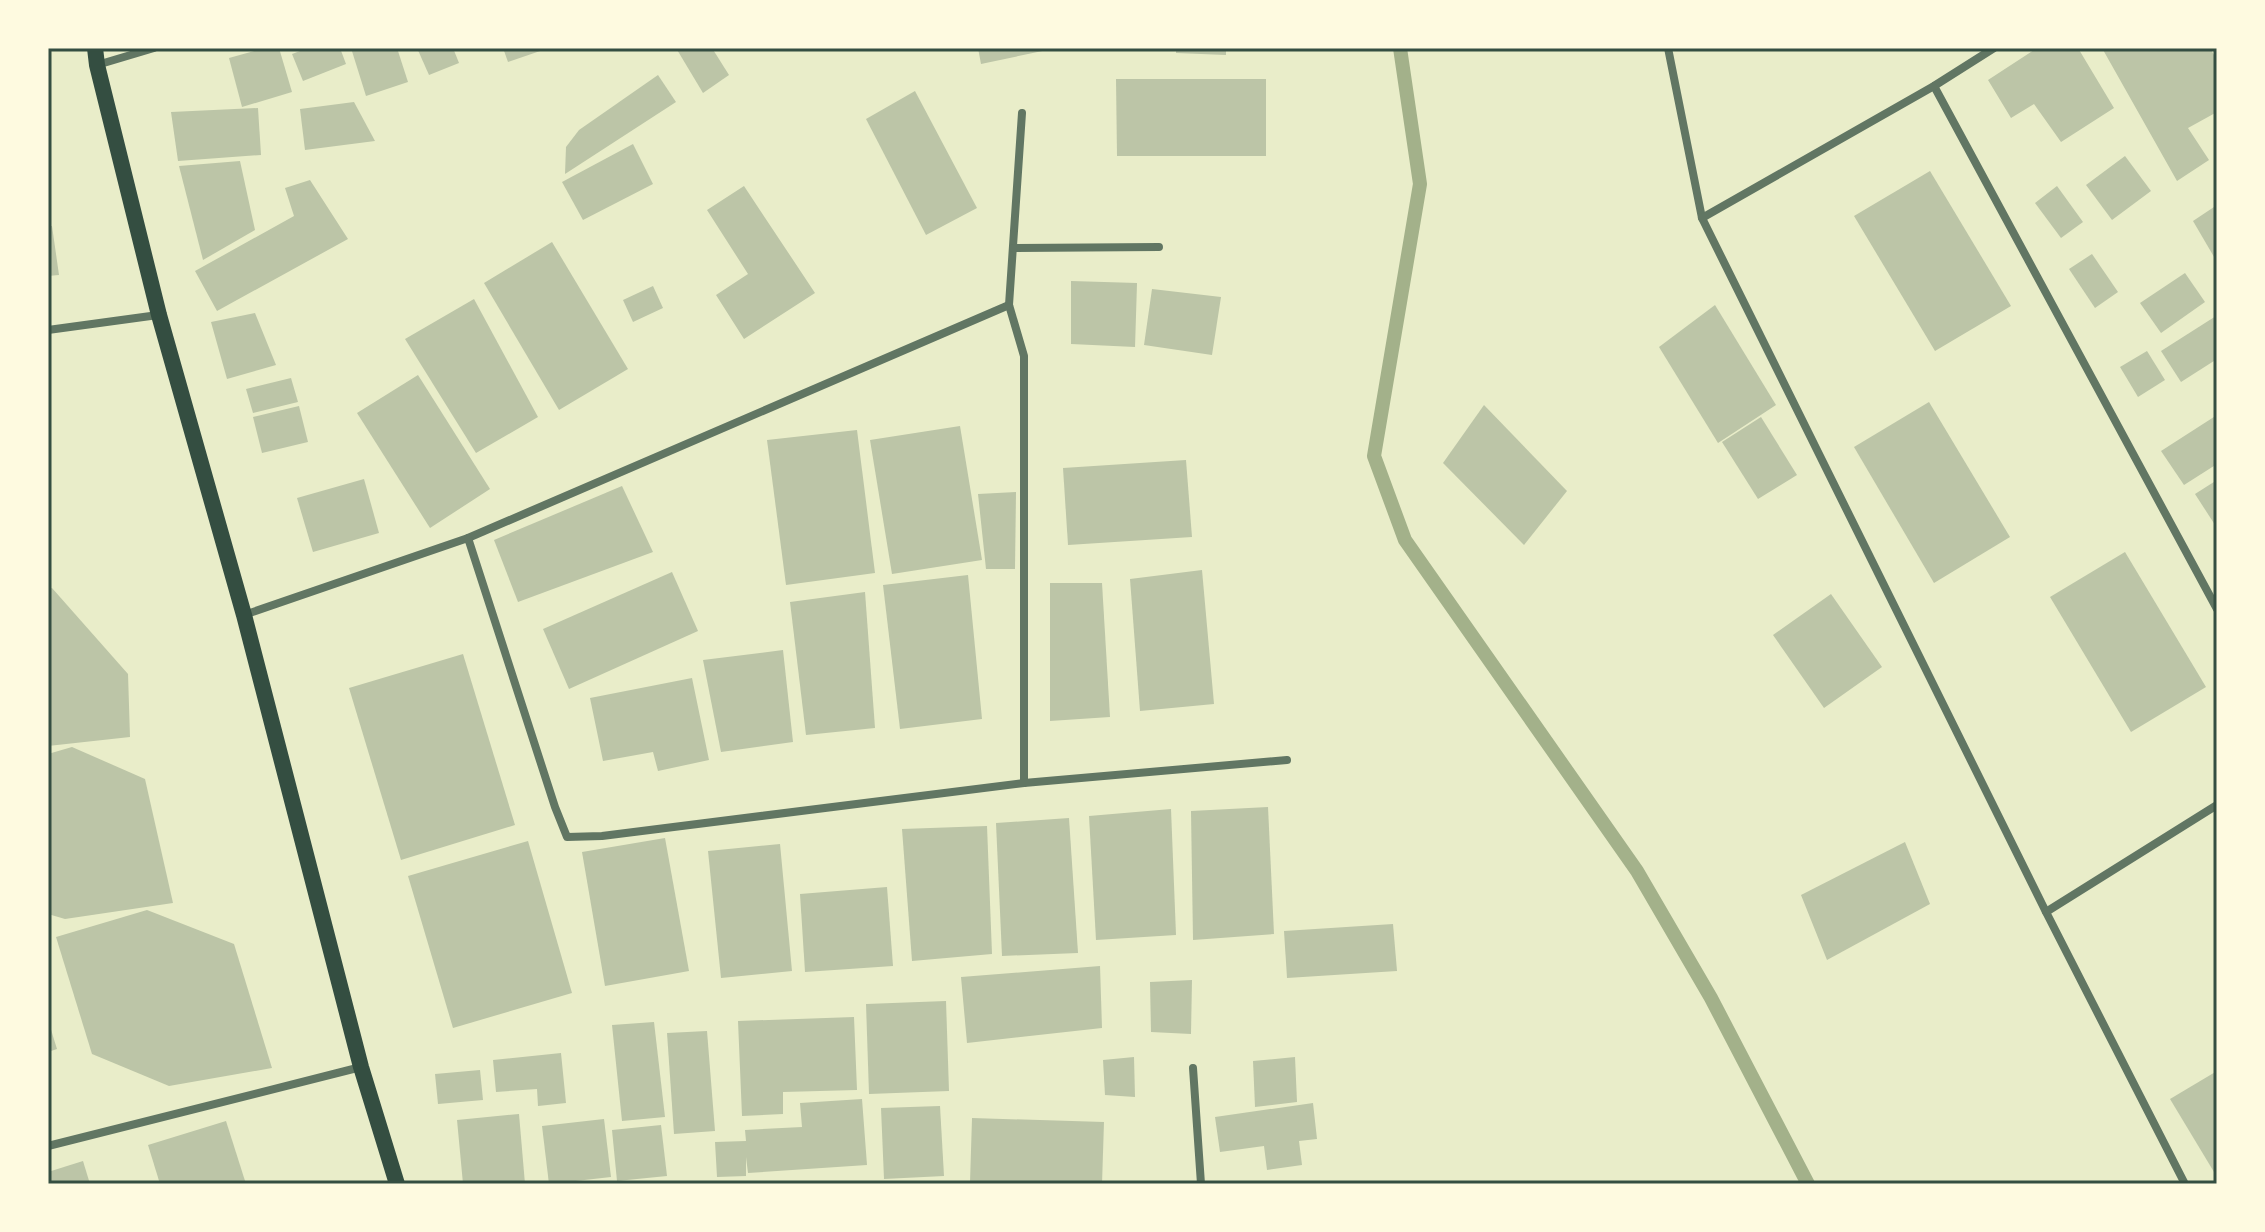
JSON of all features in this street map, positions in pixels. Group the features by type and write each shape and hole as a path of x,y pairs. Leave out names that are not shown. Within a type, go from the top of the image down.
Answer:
{"main road":[{"path":"96,56 159,315 244,615 361,1067 397,1184"}],"street":[{"path":"96,56 154,48"},
{"path":"1668,48 1702,218 2046,912 2185,1184"},
{"path":"1702,218 1934,86 1994,48"},
{"path":"1934,86 2217,609"},
{"path":"1022,113 1009,305 1024,356 1024,783"},
{"path":"1013,248 1159,247"},
{"path":"244,615 468,538 1009,305"},
{"path":"48,330 159,315"},
{"path":"468,538 567,837 602,836 1024,783 1287,760"},
{"path":"2046,912 2217,805"},
{"path":"48,1146 361,1067"},
{"path":"1193,1068 1201,1184"}],"building":[{"path":"265,48 279,48 292,92 242,107 229,58"},
{"path":"308,48 340,48 346,64 303,81 292,54"},
{"path":"351,48 397,48 408,82 366,96"},
{"path":"417,48 453,48 459,63 429,75"},
{"path":"503,48 546,48 546,49 508,62"},
{"path":"676,48 712,48 729,75 703,93"},
{"path":"978,48 1052,48 1052,49 981,64"},
{"path":"1176,48 1226,48 1226,55 1176,53"},
{"path":"2037,48 2078,48 2114,108 2061,142 2034,104 2011,118 1988,80"},
{"path":"2102,48 2210,48 2217,60 2217,112 2188,128 2209,160 2177,181"},
{"path":"658,75 676,102 565,174 566,147 579,130"},
{"path":"1116,79 1266,79 1266,156 1117,156"},
{"path":"915,91 977,208 926,235 866,119"},
{"path":"354,102 375,141 305,150 300,109"},
{"path":"258,108 261,155 178,161 171,112"},
{"path":"633,144 653,184 583,220 562,182"},
{"path":"2125,156 2151,191 2112,220 2086,185"},
{"path":"240,161 255,230 203,260 179,166"},
{"path":"1930,171 2011,306 1935,351 1854,216"},
{"path":"310,180 348,239 217,311 195,271 294,216 285,188"},
{"path":"744,186 815,293 744,339 716,295 748,274 707,210"},
{"path":"2057,186 2083,222 2061,238 2035,203"},
{"path":"2217,205 2217,262 2193,221"},
{"path":"48,226 52,226 59,275 48,276"},
{"path":"552,242 628,369 559,410 484,283"},
{"path":"2092,254 2118,292 2095,308 2069,269"},
{"path":"2185,273 2205,302 2161,333 2140,303"},
{"path":"1071,281 1137,283 1135,347 1071,344"},
{"path":"653,286 663,308 633,322 623,300"},
{"path":"1152,289 1221,297 1212,355 1144,345"},
{"path":"474,299 538,417 476,453 405,339"},
{"path":"1715,305 1776,405 1718,443 1659,347"},
{"path":"255,313 276,365 227,379 211,322"},
{"path":"2216,316 2217,359 2181,382 2161,351"},
{"path":"2147,351 2165,380 2138,397 2120,367"},
{"path":"418,375 490,489 430,528 357,413"},
{"path":"291,378 298,402 253,413 246,389"},
{"path":"1929,402 2010,537 1934,583 1854,447"},
{"path":"1484,405 1567,491 1524,545 1443,463"},
{"path":"299,406 308,442 262,453 253,417"},
{"path":"2217,415 2217,464 2184,485 2161,451"},
{"path":"1761,417 1797,475 1758,499 1722,442"},
{"path":"960,426 982,560 892,574 870,440"},
{"path":"857,430 875,573 786,585 767,440"},
{"path":"1186,460 1192,537 1068,545 1063,468"},
{"path":"364,479 379,533 313,552 297,498"},
{"path":"2217,480 2217,528 2195,494"},
{"path":"622,486 653,552 518,602 494,540"},
{"path":"1016,492 1015,569 986,569 978,494"},
{"path":"2125,552 2206,687 2131,732 2050,597"},
{"path":"1202,570 1214,704 1140,711 1130,579"},
{"path":"672,572 698,631 569,689 543,629"},
{"path":"968,575 982,719 900,729 883,585"},
{"path":"1050,583 1102,583 1110,717 1050,721"},
{"path":"52,588 128,674 130,737 48,746 48,589"},
{"path":"865,592 875,728 806,735 790,602"},
{"path":"1831,594 1882,667 1824,708 1773,635"},
{"path":"783,650 793,742 721,752 703,660"},
{"path":"463,654 515,825 401,860 349,688"},
{"path":"692,678 709,760 658,771 653,752 603,761 590,698"},
{"path":"72,747 145,779 173,903 65,919 48,914 48,754"},
{"path":"1268,807 1274,934 1193,940 1191,811"},
{"path":"1171,809 1176,935 1096,940 1089,816"},
{"path":"1069,818 1078,953 1002,956 996,823"},
{"path":"987,826 992,954 912,961 902,829"},
{"path":"665,838 689,971 605,986 582,852"},
{"path":"528,841 572,993 453,1028 408,876"},
{"path":"1905,842 1930,904 1827,960 1801,895"},
{"path":"780,844 792,971 721,978 708,851"},
{"path":"887,887 893,966 805,972 800,894"},
{"path":"147,910 234,944 272,1068 169,1086 92,1054 56,937"},
{"path":"1393,924 1397,971 1287,978 1284,931"},
{"path":"1100,966 1102,1028 967,1043 961,977"},
{"path":"1192,980 1191,1034 1151,1032 1150,982"},
{"path":"946,1001 949,1091 869,1094 866,1004"},
{"path":"854,1017 857,1090 783,1092 783,1114 742,1116 738,1021"},
{"path":"48,1020 57,1049 48,1052"},
{"path":"654,1022 665,1117 622,1121 612,1025"},
{"path":"707,1031 715,1131 674,1134 667,1033"},
{"path":"561,1053 566,1103 538,1106 537,1089 496,1092 493,1060"},
{"path":"1134,1057 1135,1097 1105,1095 1103,1060"},
{"path":"1295,1057 1297,1102 1255,1107 1253,1061"},
{"path":"480,1070 483,1100 438,1104 435,1074"},
{"path":"2217,1071 2217,1177 2170,1099"},
{"path":"862,1099 867,1165 748,1173 746,1157 746,1176 717,1177 715,1142 746,1141 745,1130 802,1127 800,1103"},
{"path":"1313,1103 1317,1139 1299,1141 1302,1165 1267,1170 1264,1146 1220,1152 1215,1117"},
{"path":"940,1106 944,1176 884,1179 881,1108"},
{"path":"519,1114 525,1184 463,1184 457,1120"},
{"path":"972,1118 1104,1122 1102,1184 970,1182"},
{"path":"604,1119 611,1177 549,1184 542,1126"},
{"path":"226,1121 246,1184 160,1184 148,1145"},
{"path":"661,1125 667,1176 617,1181 612,1130"},
{"path":"83,1161 90,1184 48,1184 48,1172"}],"waterway":[{"path":"1400,48 1420,184 1374,456 1405,540 1637,871 1711,998 1808,1184"}]}
